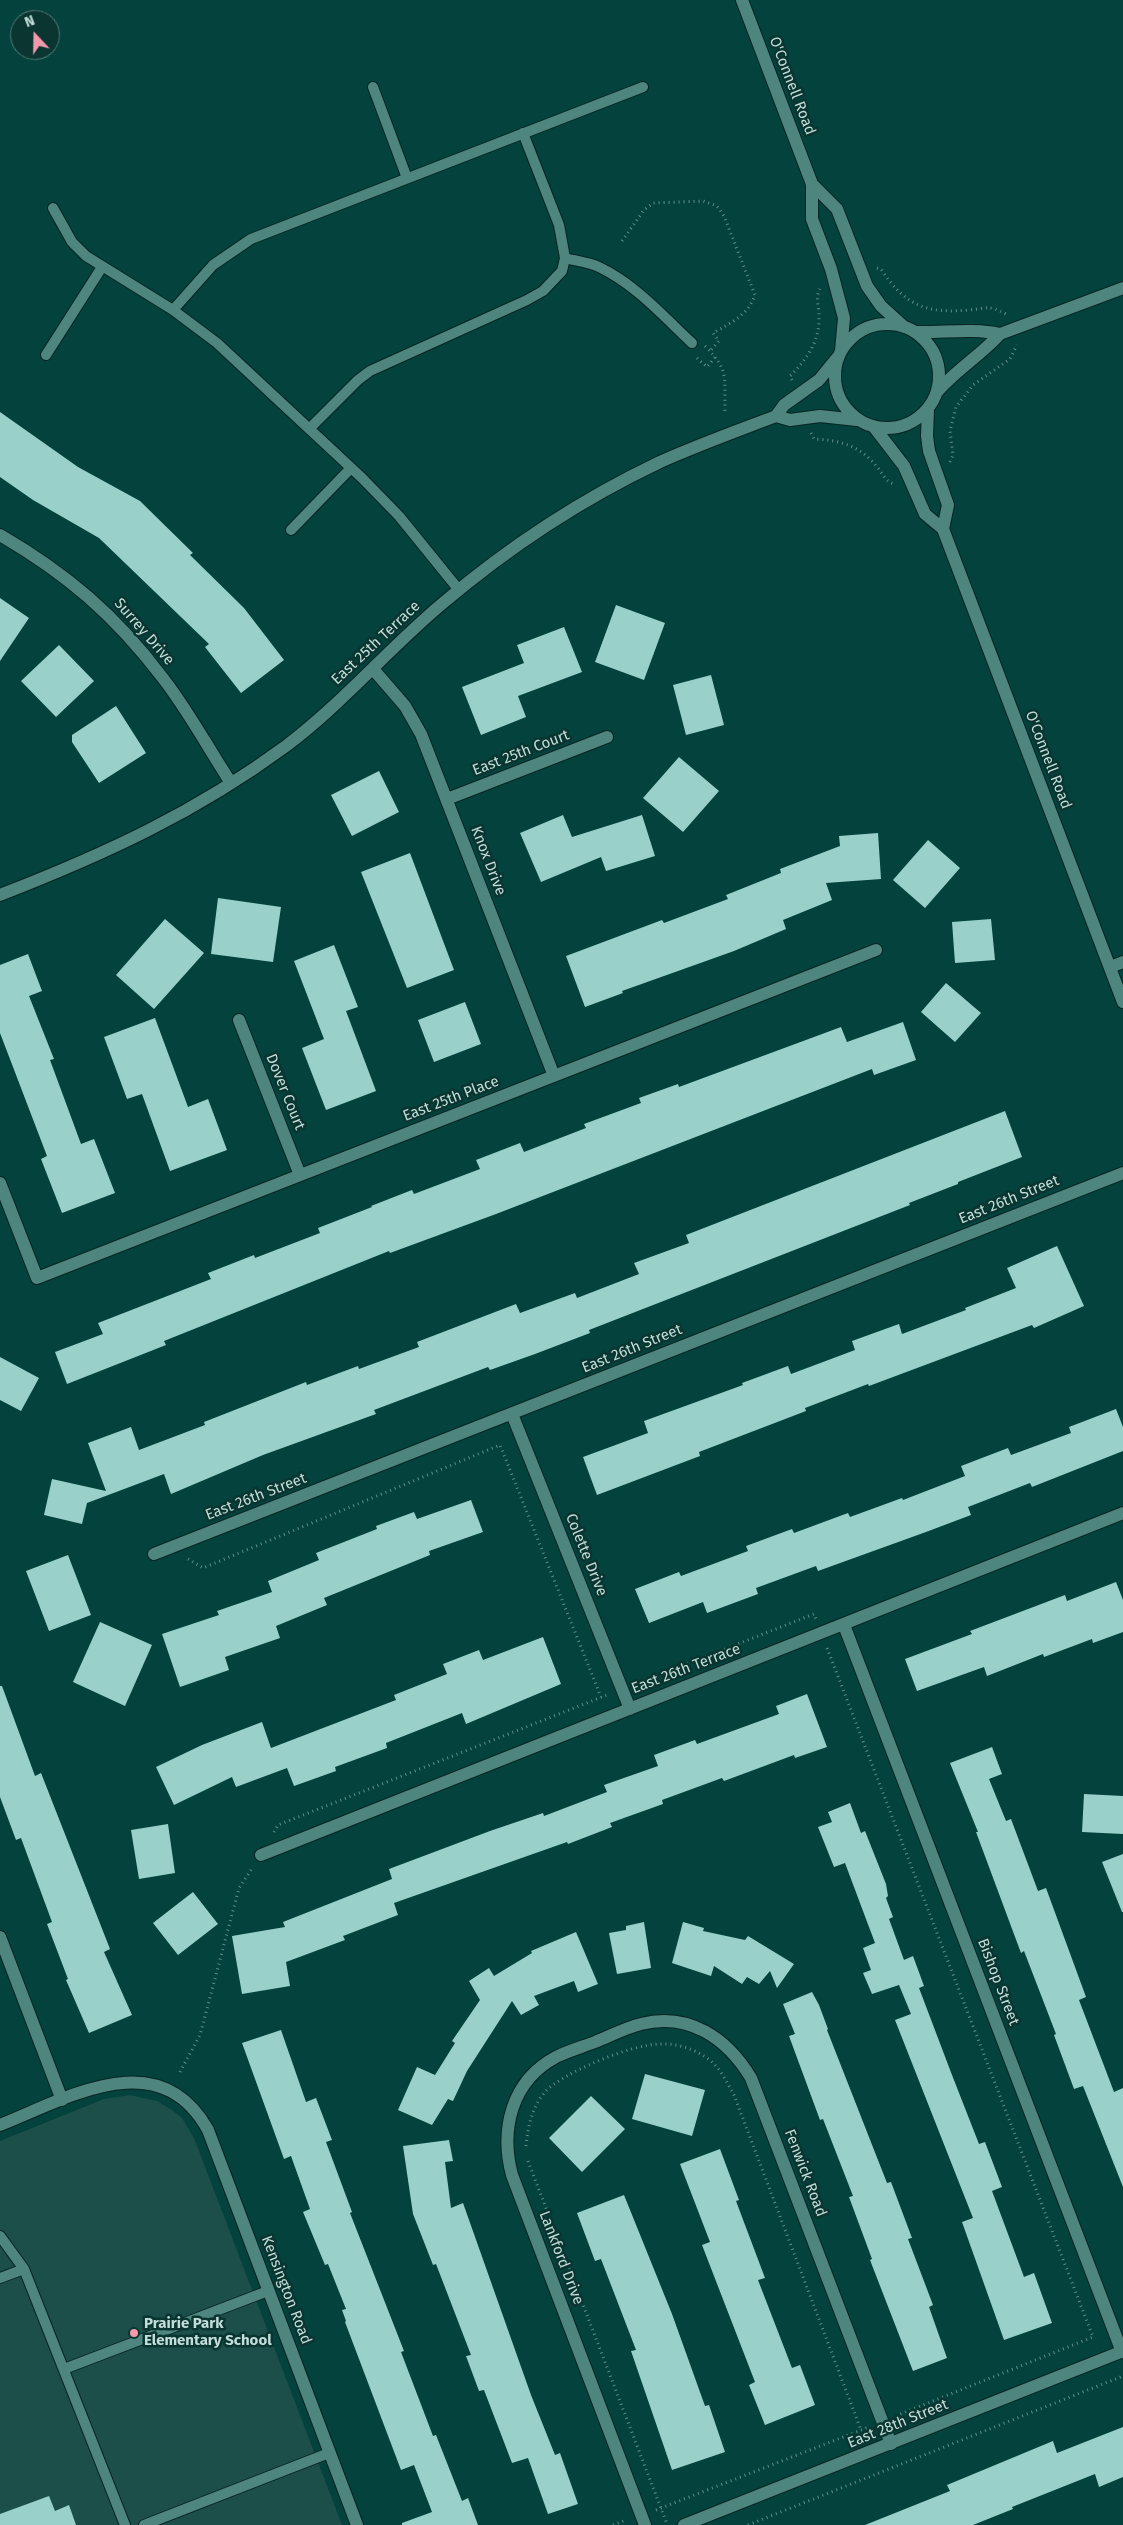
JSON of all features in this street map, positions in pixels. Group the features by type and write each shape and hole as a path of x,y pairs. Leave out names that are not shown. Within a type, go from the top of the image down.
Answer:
{"street":[{"name":"O'Connell Road","path":"742,0 812,184 812,219 831,269 842,310 844,327 839,354"},
{"name":"O'Connell Road","path":"812,184 837,209 867,286 881,306 899,323 912,330"},
{"path":"1000,334 981,330 951,333 912,330 884,324 867,328 852,337 839,354 834,376 838,396 846,410 857,420 874,427 889,429 904,426 917,419 928,408 937,392 954,373 986,349 1000,334 1123,288"},
{"path":"912,330 928,344 936,358 939,375 937,392"},
{"name":"East 25th Terrace","path":"0,895 96,857 189,809 231,783 286,745 326,713 459,590 529,538 617,484 704,443 776,416 784,405 818,380 839,354"},
{"path":"928,408 927,436 930,451 948,505 943,529"},
{"name":"East 25th Terrace","path":"776,416 790,420 820,416 857,420"},
{"name":"O'Connell Road","path":"874,427 904,466 925,514 943,529 1123,1002"},
{"name":"Surrey Drive","path":"0,534 71,581 132,640 164,678 231,783"},
{"name":"Knox Drive","path":"373,669 405,706 421,734 554,1076"},
{"name":"East 25th Court","path":"447,799 607,737"},
{"name":"East 25th Place","path":"0,1183 37,1278 876,950"},
{"path":"1110,967 1123,962"},
{"name":"Dover Court","path":"239,1020 300,1175"},
{"name":"East 26th Street","path":"154,1554 1123,1173"},
{"name":"Colette Drive","path":"512,1414 630,1709"},
{"name":"East 26th Terrace","path":"261,1854 822,1634 1123,1513"},
{"name":"Bishop Street","path":"844,1625 1122,2351"},
{"path":"0,1937 62,2100 0,2125"},
{"name":"Fenwick Road","path":"601,2039 641,2024 661,2022 682,2023 710,2034 723,2042 739,2058 751,2078 891,2444"},
{"name":"Lankford Drive","path":"601,2039 555,2058 537,2071 521,2090 511,2111 508,2126 507,2156 515,2184 643,2519"},
{"name":"Kensington Road","path":"62,2100 102,2085 120,2082 141,2082 160,2086 187,2102 201,2118 208,2130 356,2525"},
{"name":"East 28th Street","path":"684,2525 1122,2351"}],"lane":[{"path":"373,87 407,178"},
{"path":"173,310 213,265 251,239 644,87"},
{"path":"309,429 370,371 543,291 562,271 565,258 559,225 523,133"},
{"path":"52,208 72,242 102,267 173,310 217,344 351,468 398,516 459,590"},
{"path":"565,258 597,266 631,286 695,346"},
{"path":"46,355 102,267"},
{"path":"291,530 351,468"},
{"path":"0,2236 24,2269 125,2525"},
{"path":"0,2278 24,2269"},
{"path":"64,2369 268,2291"},
{"path":"144,2525 330,2453"}],"path":[{"path":"622,241 644,210 653,203 703,202 717,206 724,216 755,295 751,304 742,315 713,333 720,341 710,351"},
{"path":"881,269 901,294 921,308 945,312 991,306"},
{"path":"790,376 807,357 817,338 819,316 817,293"},
{"path":"695,346 710,351 721,363 724,374 724,411"},
{"path":"695,346 707,367 716,356"},
{"path":"953,455 950,431 956,407 974,385 1010,360"},
{"path":"814,439 841,442 858,449 870,459 889,483"},
{"path":"166,1549 203,1568 500,1445 600,1698 606,1718"},
{"path":"180,2072 200,2035 239,1888 278,1826 814,1614 1093,2337 660,2508 643,2519 613,2525"},
{"path":"667,2525 526,2153 531,2117 536,2103 546,2091 564,2076 644,2046 672,2044 706,2057 722,2073 734,2095 861,2430"},
{"path":"748,2525 1123,2376"}],"shaded area":[{"name":"Prairie Park Elementary School","path":"130,2095 157,2101 172,2110 182,2118 194,2138 342,2525 0,2525 0,2141 104,2099"}],"building":[{"path":"0,412 78,467 140,501 193,553 190,555 244,608 284,660 241,693 205,647 209,644 99,538 33,500 0,477"},
{"path":"0,598 29,618 0,661"},
{"path":"616,605 665,623 644,680 595,662"},
{"path":"564,627 582,672 518,696 526,717 481,735 462,687 524,663 517,645"},
{"path":"59,645 94,681 56,717 21,681"},
{"path":"711,675 724,725 686,735 673,685"},
{"path":"116,706 146,753 99,783 72,742 72,735"},
{"path":"679,757 719,791 683,832 643,798"},
{"path":"379,771 399,812 352,836 331,795"},
{"path":"563,815 572,837 642,815 655,856 606,871 601,857 541,882 520,833"},
{"path":"878,833 881,879 826,883 832,900 783,920 786,929 734,951 622,991 623,993 585,1007 566,956 662,920 664,923 728,899 726,895 781,873 780,869 840,846 839,836"},
{"path":"928,840 960,868 925,908 893,880"},
{"path":"410,853 454,970 407,988 361,872"},
{"path":"218,898 281,907 273,962 211,954"},
{"path":"165,919 204,953 154,1009 116,975"},
{"path":"991,919 995,960 955,963 952,922"},
{"path":"334,945 358,1007 346,1011 376,1091 326,1110 302,1048 324,1039 294,961"},
{"path":"28,954 42,991 29,996 54,1059 50,1060 81,1144 94,1139 115,1193 62,1213 41,1159 47,1156 0,1033 0,965"},
{"path":"946,983 981,1013 955,1042 921,1012"},
{"path":"465,1002 481,1044 434,1062 418,1020"},
{"path":"155,1018 188,1107 208,1099 227,1150 170,1171 142,1094 127,1099 104,1037"},
{"path":"903,1022 916,1060 874,1075 872,1069 496,1214 390,1253 389,1251 164,1341 166,1345 67,1384 55,1352 103,1334 98,1323 211,1279 208,1273 254,1255 255,1258 320,1233 318,1228 412,1190 414,1194 480,1169 476,1160 520,1143 524,1152 586,1128 584,1124 641,1103 639,1098 678,1084 679,1087 841,1027 847,1042"},
{"path":"1005,1111 1022,1157 909,1203 910,1205 589,1330 590,1333 490,1370 488,1367 374,1410 376,1414 263,1455 171,1494 164,1474 87,1503 82,1524 44,1515 52,1479 106,1491 88,1443 131,1427 139,1450 205,1425 204,1422 306,1382 307,1385 358,1366 359,1369 419,1347 417,1342 516,1304 520,1313 575,1293 577,1298 639,1274 634,1263 689,1243 686,1235"},
{"path":"1057,1246 1084,1306 1034,1328 1032,1325 805,1408 806,1411 699,1452 700,1456 597,1495 583,1457 648,1433 644,1421 743,1385 742,1383 788,1366 791,1374 855,1350 852,1341 899,1324 902,1334 966,1310 965,1308 1016,1288 1007,1268"},
{"path":"0,1357 39,1378 21,1411 0,1400"},
{"path":"1116,1409 1123,1427 1123,1451 1032,1487 1030,1483 968,1507 971,1515 926,1532 818,1571 816,1566 756,1588 758,1594 707,1613 703,1602 649,1623 635,1589 679,1572 681,1576 748,1551 746,1546 792,1529 794,1533 848,1513 850,1517 902,1498 903,1500 965,1476 961,1466 1008,1448 1011,1455 1071,1433 1069,1427"},
{"path":"471,1500 483,1532 429,1551 430,1555 324,1598 327,1605 276,1626 280,1638 225,1657 229,1670 180,1687 162,1634 219,1615 217,1611 272,1592 268,1581 319,1560 316,1553 377,1529 376,1526 414,1512 417,1519"},
{"path":"68,1555 91,1615 49,1631 26,1571"},
{"path":"1116,1582 1123,1600 1123,1632 1093,1643 1092,1639 1044,1657 1043,1654 987,1676 984,1667 917,1691 905,1659 972,1634 970,1631 1065,1595 1067,1601"},
{"path":"100,1622 152,1645 125,1706 73,1682"},
{"path":"543,1637 561,1684 466,1724 462,1713 386,1743 387,1748 335,1767 336,1771 294,1786 287,1768 236,1787 232,1777 174,1805 156,1767 202,1745 262,1722 271,1748 396,1700 394,1695 447,1674 443,1664 479,1650 483,1660"},
{"path":"0,1686 2,1686 35,1776 41,1773 110,1949 104,1952 132,2015 89,2033 66,1980 68,1979 47,1924 52,1922 21,1838 16,1840 0,1797"},
{"path":"807,1694 827,1747 795,1758 794,1755 724,1781 722,1778 662,1800 663,1804 610,1823 612,1827 568,1844 567,1842 394,1903 398,1915 343,1936 345,1940 286,1962 290,1986 242,1994 232,1936 285,1927 283,1922 392,1879 389,1869 490,1831 543,1813 544,1816 607,1792 604,1785 658,1766 654,1755 695,1740 697,1744 779,1714 776,1706"},
{"path":"992,1747 1002,1774 989,1779 1006,1821 1011,1819 1038,1891 1046,1888 1086,1997 1079,2000 1114,2092 1123,2088 1123,2187 1083,2086 1074,2089 1054,2035 1056,2034 1024,1951 1021,1953 976,1832 978,1832 950,1763"},
{"path":"1084,1794 1123,1796 1123,1834 1082,1832"},
{"path":"850,1803 861,1833 865,1831 886,1884 888,1896 886,1898 893,1917 889,1919 904,1960 913,1956 924,1986 919,1988 952,2075 979,2144 985,2142 1002,2187 992,2191 1024,2277 1034,2273 1052,2323 1004,2340 962,2222 973,2218 895,2020 911,2014 899,1985 872,1994 863,1973 871,1970 863,1948 875,1943 845,1863 834,1867 818,1827 832,1822 828,1812"},
{"path":"168,1824 175,1873 139,1879 131,1830"},
{"path":"1123,1854 1123,1912 1122,1912 1102,1862"},
{"path":"193,1892 218,1924 178,1955 153,1923"},
{"path":"644,1922 651,1968 617,1974 609,1933 626,1930 626,1926"},
{"path":"683,1922 704,1928 703,1931 745,1940 748,1936 794,1964 777,1988 770,1971 759,1984 747,1977 742,1984 714,1966 711,1976 672,1963"},
{"path":"576,1932 598,1984 578,1992 574,1981 534,1996 539,2005 521,2015 512,2001 467,2071 453,2101 448,2099 432,2125 398,2110 417,2067 435,2075 455,2043 452,2041 480,2000 469,1981 489,1968 494,1976 532,1953 531,1951"},
{"path":"812,1992 819,2005 887,2183 891,2182 912,2238 908,2239 933,2305 929,2307 947,2358 913,2371 870,2260 872,2259 849,2197 853,2196 823,2119 820,2120 789,2036 795,2034 783,2004"},
{"path":"281,2030 306,2102 316,2098 332,2140 326,2142 352,2212 350,2213 404,2351 401,2352 433,2436 436,2435 462,2501 468,2498 478,2525 402,2525 402,2523 432,2512 414,2465 401,2470 345,2322 342,2310 346,2309 328,2264 325,2265 303,2212 310,2209 291,2156 284,2159 242,2043"},
{"path":"645,2074 705,2090 692,2136 632,2119"},
{"path":"591,2096 625,2129 582,2172 549,2138"},
{"path":"449,2140 453,2161 445,2162 451,2208 463,2203 531,2395 555,2455 560,2453 578,2504 548,2514 528,2458 512,2463 484,2390 479,2391 466,2356 471,2355 436,2264 433,2265 413,2214 403,2146"},
{"path":"720,2149 739,2200 736,2201 765,2278 758,2280 792,2368 800,2365 815,2405 765,2425 749,2385 755,2382 702,2245 710,2242 680,2164"},
{"path":"624,2195 672,2314 705,2406 709,2405 725,2452 672,2470 631,2351 636,2350 601,2259 595,2261 577,2213"},
{"path":"1123,2427 1123,2477 1099,2487 1095,2474 1012,2507 1013,2509 973,2525 865,2525 950,2491 947,2485 1053,2441 1057,2453"},
{"path":"49,2496 55,2511 69,2505 76,2525 0,2525 0,2514"}],"place":[{"name":"Prairie Park Elementary School","path":"134,2333"}]}
